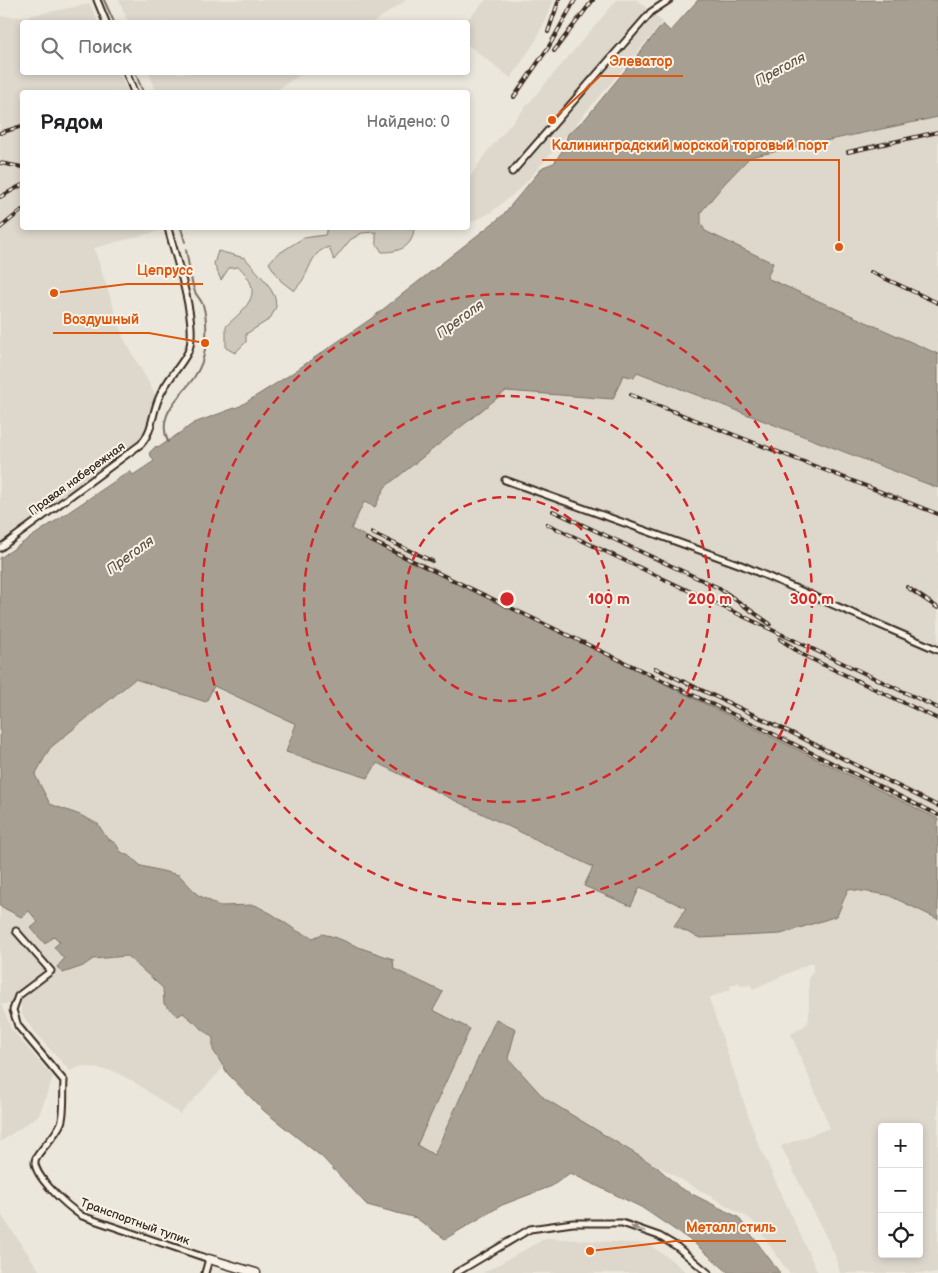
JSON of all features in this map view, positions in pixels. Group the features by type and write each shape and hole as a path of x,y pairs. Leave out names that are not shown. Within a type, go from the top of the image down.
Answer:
{"street":[{"path":"97,0 105,20"},
{"path":"512,172 650,12 669,0"},
{"path":"127,75 133,90"},
{"name":"Правая набережная","path":"0,548 141,444 148,435 159,396 188,351 191,328 186,293 169,230"},
{"path":"505,480 741,565 938,650"},
{"name":"Транспортный тупик","path":"16,931 51,971 18,996 13,1010 18,1026 64,1081 62,1122 35,1159 38,1174 72,1209 82,1216 209,1260"},
{"path":"456,1273 530,1229 573,1223 622,1223 659,1236 676,1246 708,1273"},
{"path":"205,1273 209,1260 256,1273"}],"shaded area":[{"path":"119,0 406,0 377,20 127,20"},
{"path":"486,0 554,0 536,40 511,78 470,47 470,20 467,20"},
{"path":"617,0 637,0 663,22 523,186 490,213 470,223 470,177 486,153"},
{"path":"90,4 97,20 20,20 20,75 120,75 127,90 20,90 20,230 163,230 94,248 124,339 159,401 144,433 144,440 0,544 0,16 23,17"},
{"path":"150,75 299,75 277,90 156,90"},
{"path":"938,117 938,354 767,278 773,263 705,231 701,223 701,212 750,157"},
{"path":"326,230 414,230 408,244 394,251 382,252 376,243 376,232 362,233 350,240 334,260 329,247 324,249 316,255 303,280 294,291 281,281 269,263 275,256 303,238 325,235"},
{"path":"218,251 245,258 267,283 275,297 276,307 270,319 246,334 246,342 235,353 226,348 226,326 247,305 252,292 251,284 239,267 229,268 221,280 214,264"},
{"path":"636,372 938,488 938,819 351,529 364,502 375,506 385,487 506,391 612,398 624,375"},
{"path":"135,679 205,702 214,686 296,724 286,752 368,778 377,763 593,867 584,886 630,906 640,887 686,908 781,934 837,916 847,889 888,895 938,919 938,1273 840,1273 835,1255 781,1146 830,1128 791,1034 807,1024 809,1019 809,977 813,972 813,962 753,989 751,985 741,986 739,982 730,986 731,989 709,998 757,1141 818,1273 789,1273 752,1220 617,1143 544,1098 508,1058 496,1019 433,1155 417,1145 470,1030 432,1010 443,992 394,969 361,948 335,937 322,934 313,938 297,931 255,905 220,907 198,895 179,875 141,866 131,857 121,852 116,844 106,837 98,824 50,804 35,775 50,748"},
{"path":"0,906 21,917 29,911 38,922 31,927 54,935 60,942 54,947 64,959 83,966 93,959 127,956 163,988 164,1004 177,1016 183,1013 213,1038 213,1050 224,1067 180,1114 133,1081 113,1071 82,1066 70,1071 35,1033 21,1013 21,1004 1,1004 12,1030 53,1077 39,1115 0,1142"},
{"path":"0,1213 41,1273 0,1273"},
{"path":"546,1238 648,1244 687,1273 483,1273"}],"water":[{"name":"Преголя","path":"698,0 938,0 938,117 750,157 701,212 701,223 705,231 773,263 767,278 938,354 938,488 637,372 634,378 623,375 613,399 506,391 385,487 375,507 364,502 351,529 938,819 938,919 888,895 848,889 837,916 781,934 700,938 674,926 686,908 640,887 631,906 584,886 593,867 377,763 368,778 286,752 296,724 214,686 206,702 135,679 50,748 35,775 50,804 98,824 106,837 116,844 121,852 131,857 141,866 179,875 198,895 220,906 255,905 297,931 313,938 322,934 335,937 393,959 394,969 443,992 433,1010 470,1029 417,1145 434,1155 496,1019 516,1029 508,1058 544,1098 657,1167 680,1188 738,1217 780,1273 729,1273 693,1242 641,1207 570,1173 552,1186 502,1205 445,1239 416,1218 367,1205 322,1157 264,1111 228,1074 213,1050 213,1038 183,1013 178,1016 164,1004 163,988 127,956 93,959 83,966 63,973 57,967 64,959 54,947 60,942 54,936 45,944 31,928 38,922 29,911 21,917 0,906 0,558 130,471 133,475 154,461 149,453 156,446 158,448 194,423 240,406 288,376 372,318 502,216 543,167 554,163 562,151 568,134 586,118 663,24 670,31"}],"waterway":[{"path":"104,0 113,20"},
{"path":"136,75 142,90"},
{"path":"182,230 185,242"},
{"path":"168,442 165,430 166,419 176,400 197,373 204,356 206,342 205,311 193,287 186,250"}],"railway":[{"path":"548,32 559,0"},
{"path":"514,97 548,48 575,0"},
{"path":"554,51 593,0"},
{"path":"0,133 20,127"},
{"path":"848,152 938,132"},
{"path":"0,163 20,167"},
{"path":"0,197 20,186"},
{"path":"0,228 20,212"},
{"path":"871,272 938,303"},
{"path":"631,395 938,514"},
{"path":"553,511 719,588 770,624"},
{"path":"547,524 938,708"},
{"path":"372,533 432,561"},
{"path":"367,539 743,719 938,815"},
{"path":"907,587 938,608"},
{"path":"780,639 803,655 938,719"},
{"path":"655,668 792,733 938,806"}],"place":[{"name":"Элеватор","path":"552,120"},
{"name":"Калининградский морской торговый порт","path":"839,247"},
{"name":"Цепрусс","path":"54,293"},
{"name":"Воздушный","path":"205,343"},
{"name":"Металл стиль","path":"590,1251"}]}
